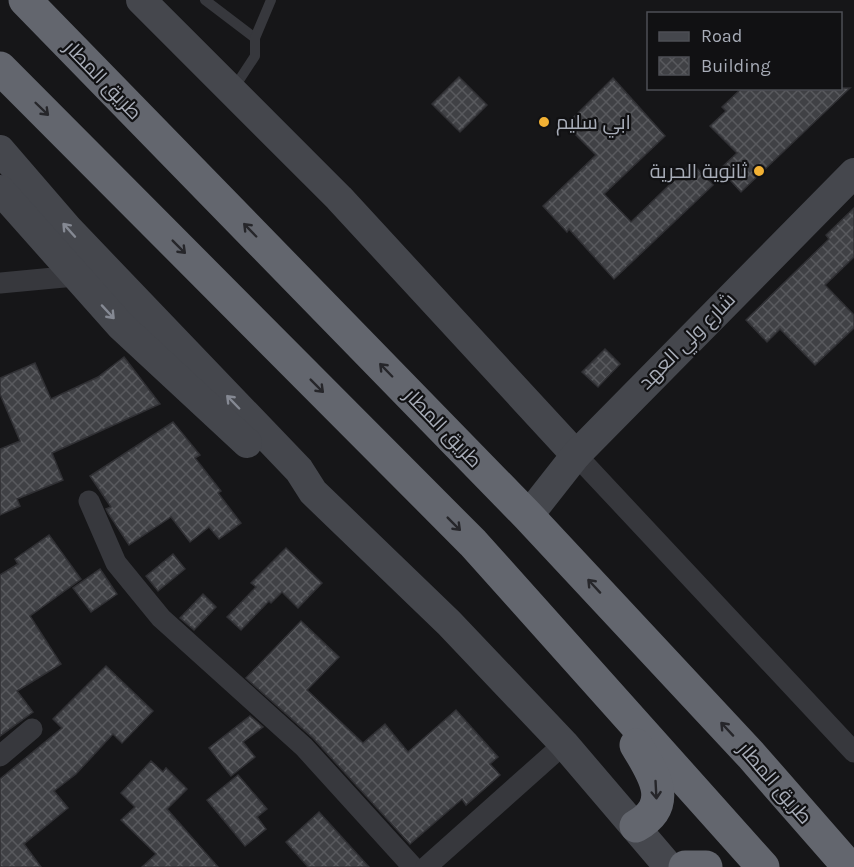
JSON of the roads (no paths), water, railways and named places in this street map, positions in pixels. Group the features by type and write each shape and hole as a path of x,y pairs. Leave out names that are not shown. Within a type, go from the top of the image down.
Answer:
{"highway":[{"name":"طريق المطار","path":"25,0 528,516 751,755 849,867"},
{"path":"0,68 473,543 763,867"},
{"path":"600,684 657,783 658,793 654,810 636,826"},
{"path":"685,867 706,867"}],"street":[{"path":"141,0 339,198 854,752"},
{"path":"0,150 85,267 121,326 290,483 313,492 449,623 564,744 669,867"},
{"name":"شارع ولي العهد","path":"528,516 576,455 854,173"},
{"path":"0,190 85,267"},
{"path":"0,283 85,267"},
{"path":"89,501 116,563 161,618 304,747 413,867"},
{"path":"0,756 32,729"},
{"path":"426,867 564,744"}],"lane":[{"path":"205,0 255,38"},
{"path":"232,91 255,56 255,38 271,0"}],"place":[{"name":"ابي سليم","path":"544,122"},
{"name":"ثانوية الحرية","path":"759,171"}]}
